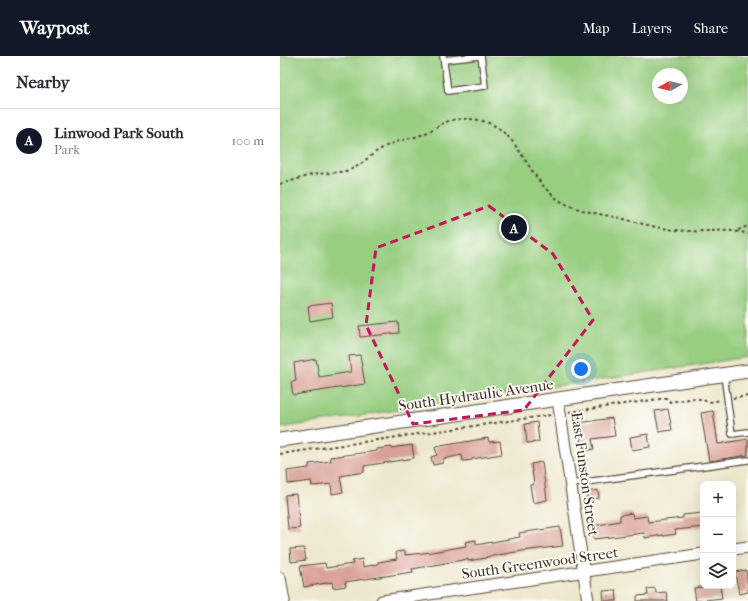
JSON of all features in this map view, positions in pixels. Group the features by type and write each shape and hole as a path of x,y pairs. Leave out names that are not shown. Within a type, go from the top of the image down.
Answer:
{"street":[{"name":"South Hydraulic Avenue","path":"280,440 748,371"},
{"name":"East Funston Street","path":"558,400 588,601"},
{"path":"736,549 748,547"},
{"name":"South Greenwood Street","path":"382,601 700,554"},
{"path":"280,578 284,601"}],"lane":[{"path":"480,56 485,86 448,91 444,58 480,56"},
{"path":"724,375 732,434 748,432"},
{"path":"571,484 748,460"}],"path":[{"path":"280,184 312,175 352,169 381,149 399,140 419,136 431,131 442,122 464,118 482,121 497,126 508,136 546,189 560,200 575,207 652,226 687,231 737,231 748,234"},
{"path":"737,231 748,226"},
{"path":"280,454 666,398 670,402 696,398 709,402 748,396"}],"highlighted area":[{"path":"489,206 553,254 593,320 524,410 413,424 366,325 376,248"}],"green space":[{"path":"280,56 748,56 748,357 280,428"}],"building":[{"path":"331,303 333,317 310,321 308,306"},
{"path":"398,322 399,333 360,337 359,326"},
{"path":"360,355 365,384 293,395 291,382 296,381 294,363 316,359 319,377 351,372 349,356"},
{"path":"668,409 672,430 659,432 655,411"},
{"path":"713,411 718,444 748,439 748,455 709,461 701,413"},
{"path":"612,418 615,436 592,439 594,449 582,451 578,423"},
{"path":"537,422 539,442 527,443 525,424"},
{"path":"648,434 650,447 632,450 630,437"},
{"path":"488,438 489,442 500,441 502,454 463,461 462,455 443,459 443,463 433,465 431,457 437,455 435,447"},
{"path":"412,445 414,458 364,466 364,472 340,476 343,492 332,494 331,484 312,486 311,481 288,484 287,471 309,468 309,464 331,461 330,457"},
{"path":"542,462 547,500 533,503 530,485 534,484 531,464"},
{"path":"598,490 599,498 588,500 586,492"},
{"path":"296,494 300,528 288,529 285,495"},
{"path":"632,513 633,518 647,516 648,522 683,518 683,515 700,513 700,527 675,530 676,534 645,538 644,533 594,539 592,526 620,521 620,515"},
{"path":"560,527 563,546 522,551 468,561 468,559 412,569 413,572 345,582 346,586 333,588 332,582 304,587 300,566 325,563 326,568 353,564 352,561 362,559 363,567 378,564 378,562 397,559 396,552 405,551 405,555 432,552 466,546 465,542 476,540 476,545 520,537 519,533"},
{"path":"304,548 306,560 291,562 290,549"},
{"path":"746,570 748,592 739,594 736,572"},
{"path":"655,588 656,593 666,592 668,601 637,601 637,596 648,595 647,589"},
{"path":"694,588 720,589 722,598 696,601"},
{"path":"616,590 617,601 604,601 603,591"}],"place":[{"name":"Linwood Park South","path":"514,228"}]}
